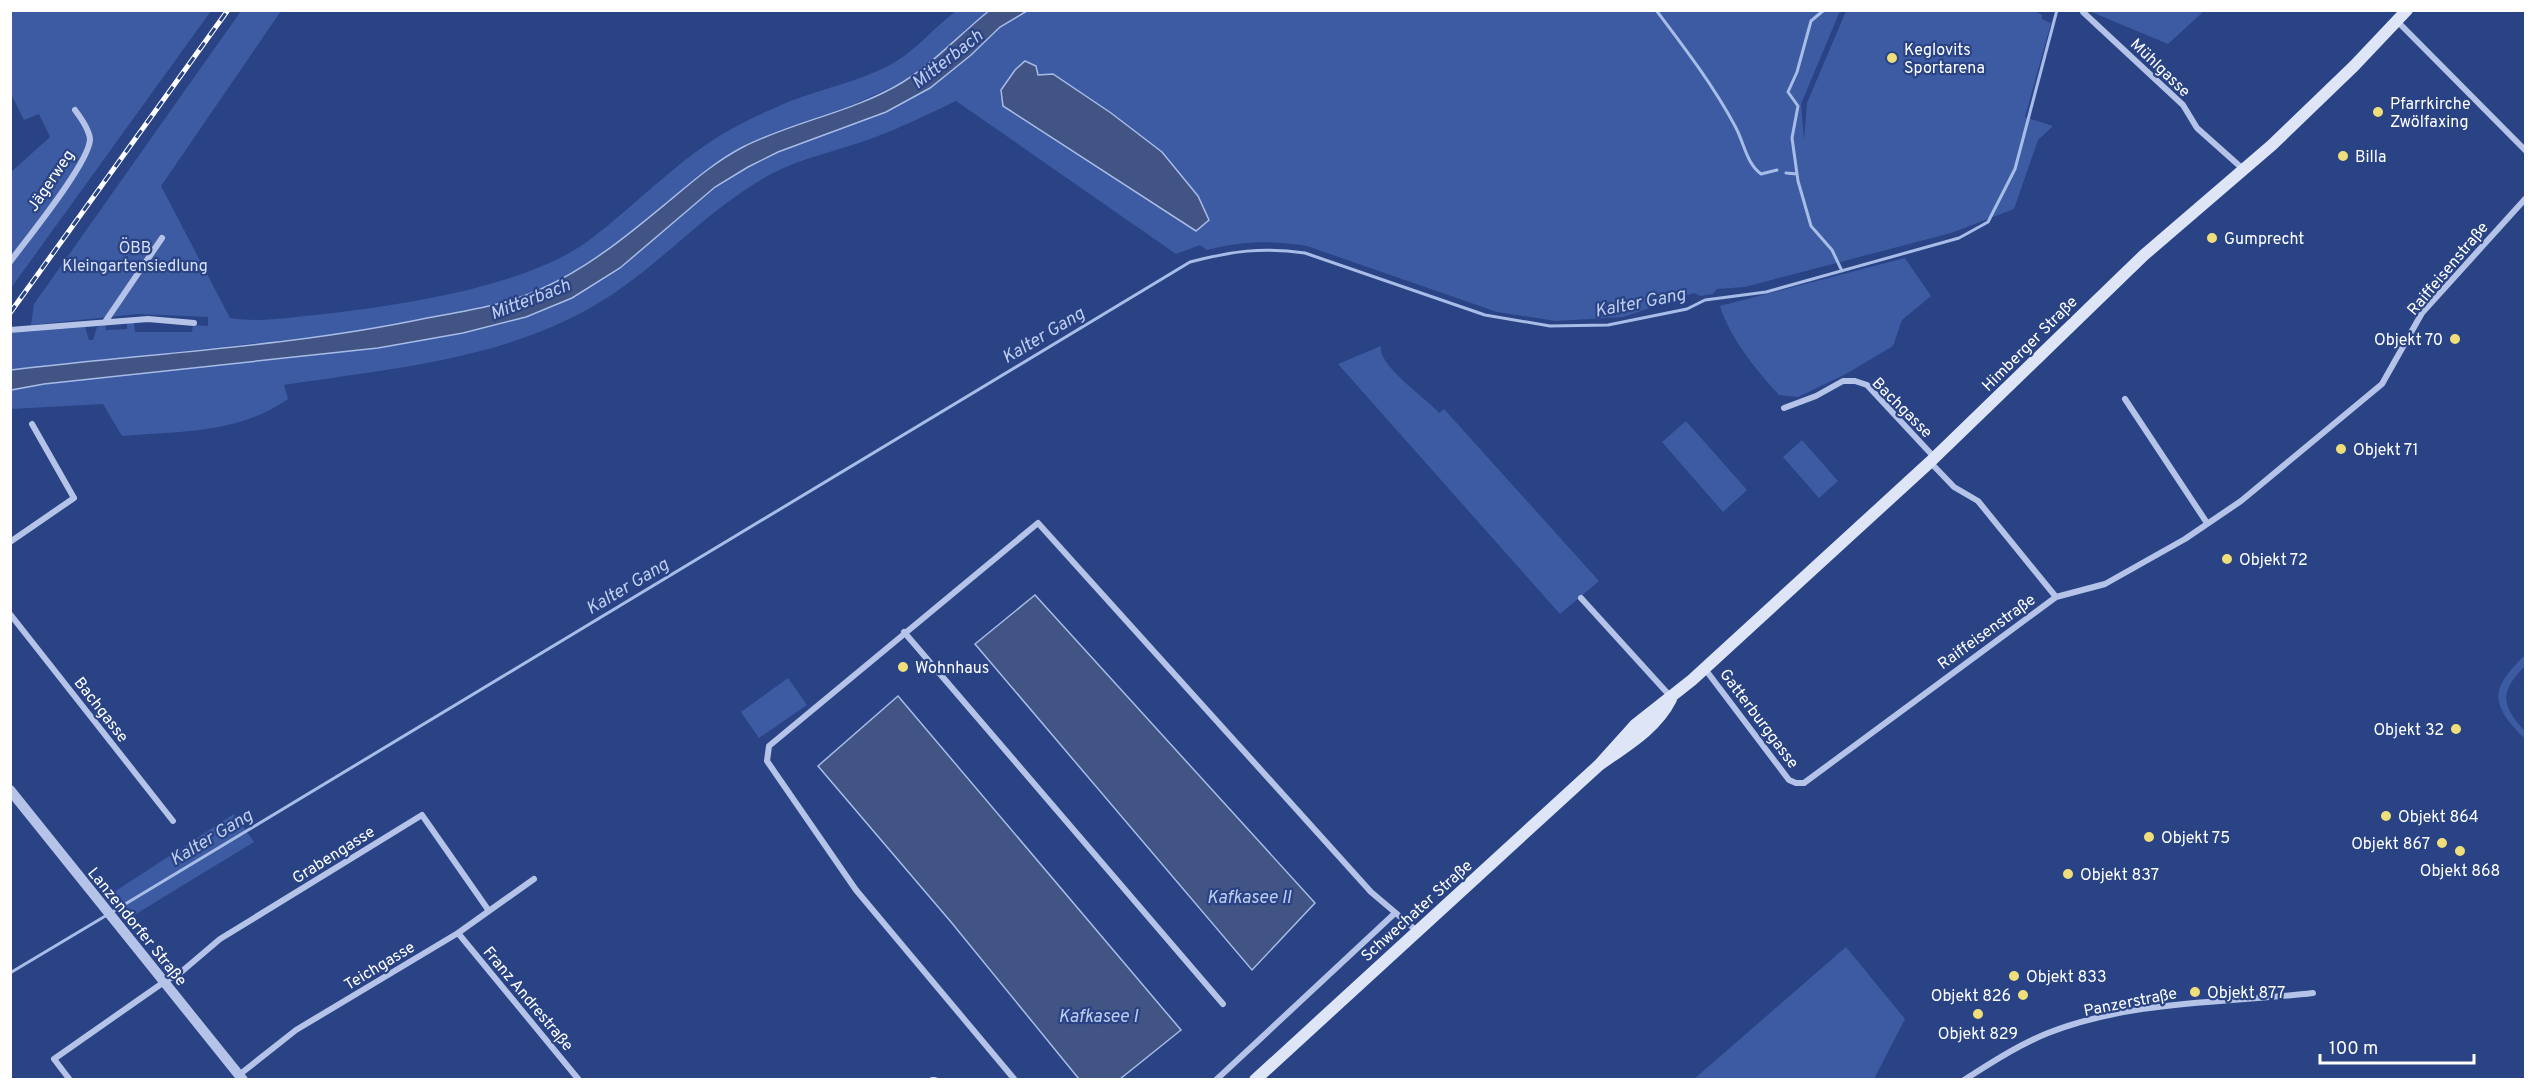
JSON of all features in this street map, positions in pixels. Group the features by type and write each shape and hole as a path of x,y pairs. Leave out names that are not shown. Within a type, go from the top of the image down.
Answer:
{"main road":[{"name":"Himberger Straße","path":"1671,698 1932,460 2144,255 2243,170 2346,74 2408,10"},
{"name":"Schwechater Straße","path":"1256,1080 1599,765 1649,729 1671,698"}],"street":[{"name":"Mühlgasse","path":"2083,12 2183,105 2197,128 2243,170"},
{"path":"2398,22 2526,151"},
{"name":"Jägerweg","path":"10,261 83,161 90,139 83,121 75,110"},
{"name":"Raiffeisenstraße","path":"1796,783 1804,783 2056,597 2105,584 2185,539 2241,501 2382,384 2422,313 2526,198"},
{"path":"105,322 162,238"},
{"path":"10,330 147,320 194,323"},
{"name":"Bachgasse","path":"1784,408 1816,396 1843,381 1856,381 1867,386 1961,493 1978,501 2056,597"},
{"path":"2125,399 2207,523"},
{"path":"10,542 74,498 32,424"},
{"path":"1015,1080 856,890 767,761 770,746 904,632 1038,523 1371,892 1417,931"},
{"path":"1581,598 1671,698"},
{"name":"Bachgasse","path":"10,614 172,821"},
{"path":"904,632 1222,1004"},
{"name":"Gatterburggasse","path":"1704,668 1789,780 1796,783"},
{"name":"Lanzendorfer Straße","path":"10,790 241,1077"},
{"name":"Grabengasse","path":"164,981 180,973 220,939 422,815 489,911"},
{"name":"Teichgasse","path":"241,1077 296,1030 458,933 534,879"},
{"path":"1216,1080 1395,914"},
{"name":"Franz Andrestraße","path":"458,933 579,1080"},
{"path":"70,1080 54,1059 164,981"},
{"name":"Panzerstraße","path":"1964,1080 2003,1055 2048,1033 2102,1017 2189,1003 2313,993"}],"green space":[{"path":"10,11 211,11 11,288 11,172 50,137 39,114 24,120 11,94"},
{"name":"ÖBB Kleingartensiedlung","path":"241,11 281,11 161,186 230,318 254,320 324,314 425,299 497,282 531,271 562,257 588,241 695,152 735,127 788,102 865,76 890,65 908,53 956,11 990,11 966,29 943,53 901,83 852,105 771,134 709,168 614,246 573,274 538,291 493,305 359,332 11,370 11,333 85,327 89,340 93,340 97,327 105,324 106,330 127,329 127,323 134,323 135,332 192,332 193,325 208,326 208,317 138,314 31,325 34,304"},
{"path":"1027,11 1840,11 1801,104 1804,140 1807,103 1846,11 2034,11 2042,15 2042,19 2051,23 2025,117 2053,126 2038,140 2014,209 1951,233 1745,287 1717,289 1713,294 1700,296 1694,293 1623,317 1556,321 1497,312 1307,246 1257,242 1207,250 1200,245 1176,254 956,101 884,134 798,162 775,172 728,202 620,289 560,323 522,338 445,360 284,385 288,399 269,410 249,419 208,429 122,436 103,404 11,409 11,390 44,384 378,348 463,333 526,317 572,298 620,268 715,187 748,167 778,152 930,88 971,55 1000,27","holes":["1025,62 1036,66 1037,75 1053,75 1111,113 1162,152 1198,196 1001,90 1015,70"]},
{"path":"2089,11 2204,11 2168,44"},
{"path":"1905,258 1931,296 1902,320 1893,346 1846,374 1798,397 1779,395 1770,385 1737,342 1720,306"},
{"path":"1381,346 1382,354 1394,372 1439,413 1444,409 1599,581 1560,614 1338,364"},
{"path":"1686,421 1747,490 1723,512 1662,442"},
{"path":"1802,440 1838,481 1819,498 1783,457"},
{"path":"2525,655 2525,666 2511,683 2506,698 2511,714 2525,731 2525,739 2505,716 2498,697 2505,678"},
{"path":"788,678 807,705 759,738 741,712"},
{"path":"234,814 254,842 131,917 114,892"},
{"path":"1846,947 1905,1019 1874,1079 1694,1079"}],"water":[{"name":"Mitterbach","path":"990,10 1027,11 1000,27 971,55 930,88 886,112 778,152 748,167 715,187 620,268 572,298 526,317 463,333 378,348 44,384 11,390 11,370 324,336 471,310 528,295 576,271 624,238 705,172 743,147 864,101 903,82 937,57"},
{"path":"1025,61 1036,66 1038,75 1053,74 1111,113 1162,152 1198,196 1209,220 1196,231 1003,106 1001,90 1015,70"},
{"name":"Kafkasee II","path":"1035,595 1315,903 1252,970 975,644"},
{"name":"Kafkasee I","path":"898,696 1181,1030 1120,1079 1079,1079 951,922 818,766"}],"waterway":[{"path":"1656,10 1688,52 1717,96 1735,126 1752,164 1761,174 1777,170"},
{"path":"1824,10 1811,21 1797,72 1788,92 1798,106 1792,138 1798,181 1811,226 1832,250 1842,271"},
{"name":"Kalter Gang","path":"112,912 1190,262 1247,251 1275,250 1305,253 1485,315 1550,326 1608,325 1687,309 1705,300 1766,292 1959,238 1988,222 2015,169 2057,10"},
{"path":"1786,173 1797,174"},
{"name":"Kalter Gang","path":"10,973 107,915"}],"railway":[{"path":"10,313 228,10"}],"place":[{"name":"Keglovits Sportarena","path":"1892,58"},
{"name":"Pfarrkirche Zwölfaxing","path":"2378,112"},
{"name":"Billa","path":"2343,156"},
{"name":"Gumprecht","path":"2212,238"},
{"name":"Objekt 70","path":"2455,339"},
{"name":"Objekt 71","path":"2341,449"},
{"name":"Objekt 72","path":"2227,559"},
{"name":"Wohnhaus","path":"903,667"},
{"name":"Objekt 32","path":"2456,729"},
{"name":"Objekt 864","path":"2386,816"},
{"name":"Objekt 75","path":"2149,837"},
{"name":"Objekt 867","path":"2442,843"},
{"name":"Objekt 868","path":"2460,851"},
{"name":"Objekt 837","path":"2068,874"},
{"name":"Objekt 833","path":"2014,976"},
{"name":"Objekt 877","path":"2195,992"},
{"name":"Objekt 826","path":"2023,995"},
{"name":"Objekt 829","path":"1978,1014"}]}
